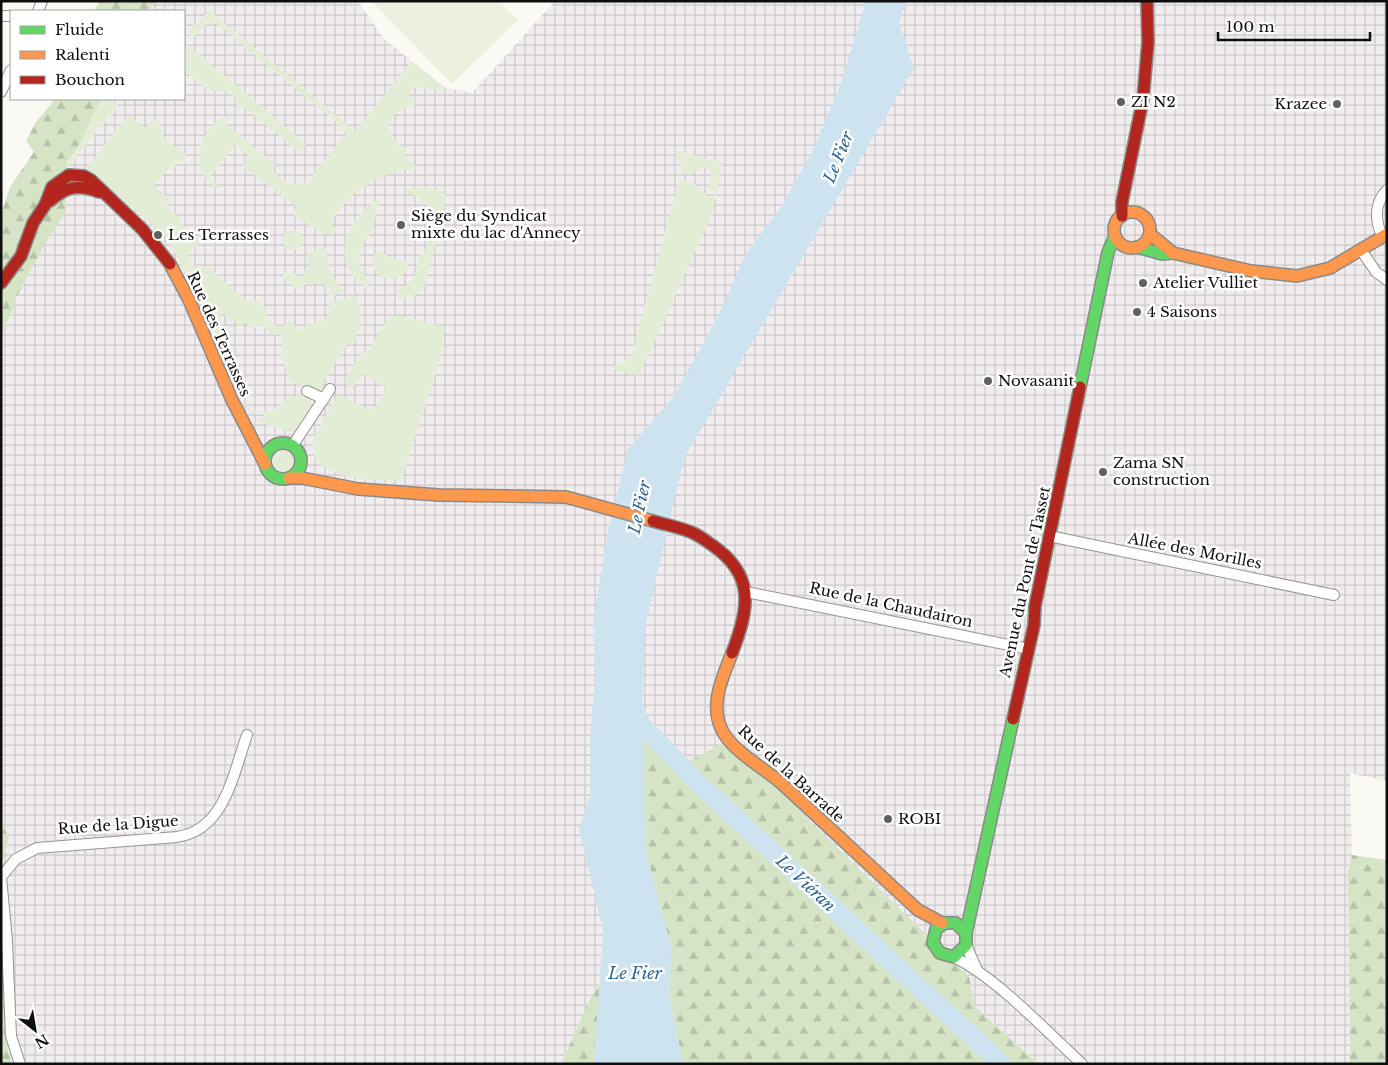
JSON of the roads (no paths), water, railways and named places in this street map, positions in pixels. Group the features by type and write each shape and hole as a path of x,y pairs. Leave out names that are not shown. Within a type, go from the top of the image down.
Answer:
{"street":[{"path":"1122,216 1125,186 1144,99 1148,42 1147,1"},
{"path":"1,92 10,72"},
{"name":"Rue des Terrasses","path":"1,283 18,261 33,224 45,205 52,187 59,180 75,174 91,180 104,195 147,234 169,263 196,313 232,402 244,421 265,464"},
{"path":"1125,186 1138,213 1147,220 1150,234 1173,253"},
{"path":"1138,213 1129,212 1122,216 1115,226 1116,236 1120,243 1162,254 1173,253 1251,271 1297,276 1330,268 1385,235 1378,223 1377,211 1380,198 1387,190"},
{"path":"1106,267 1133,247 1145,242 1150,234"},
{"name":"Avenue du Pont de Tasset","path":"966,939 1016,700 1029,649 1049,536 1108,252 1116,236"},
{"path":"1361,250 1376,272 1387,280"},
{"path":"293,445 330,389"},
{"path":"307,391 324,399"},
{"name":"Rue des Terrasses","path":"244,421 260,434 279,443"},
{"path":"279,443 293,445 301,456 329,483 273,476 265,464 268,451 279,443"},
{"path":"288,478 299,470 301,456"},
{"name":"Rue de la Barrade","path":"329,483 358,489 439,495 542,498 583,505 674,531 719,550 734,563 746,592 746,608 742,627 718,689 718,717 728,740 779,782 918,910 933,937"},
{"name":"Allée des Morilles","path":"1049,536 1334,595"},
{"name":"Rue de la Chaudairon","path":"746,592 1029,649"},
{"name":"Rue de la Digue","path":"1,877 16,859 36,848 177,837 198,831 210,822 220,809 247,735"},
{"path":"1,877 7,941 11,1036 20,1064"},
{"path":"973,904 938,927 933,937 936,948 940,952 954,957 977,971 1082,1064"},
{"name":"Rue de la Barrade","path":"918,910 947,922"},
{"path":"947,922 958,924 966,939 977,971"},
{"path":"954,957 966,939"}],"water":[{"name":"Le Fier","path":"866,1 906,1 899,23 914,68 684,458 645,628 642,725 646,852 671,947 669,996 683,1064 594,1064 603,931 579,829 590,795 590,736 595,679 593,622 608,531 628,449 673,397 716,320 747,252 780,209 812,152 841,83"}],"waterway":[{"name":"Le Viéran","path":"629,704 642,725 699,784 1002,1064"}],"place":[{"name":"ZI N2","path":"1121,102"},
{"name":"Krazee","path":"1337,104"},
{"name":"Siège du Syndicat mixte du lac d'Annecy","path":"401,225"},
{"name":"Les Terrasses","path":"158,235"},
{"name":"Atelier Vulliet","path":"1143,283"},
{"name":"4 Saisons","path":"1137,312"},
{"name":"Novasanit","path":"988,381"},
{"name":"Zama SN construction","path":"1103,472"},
{"name":"ROBI","path":"888,819"}]}
